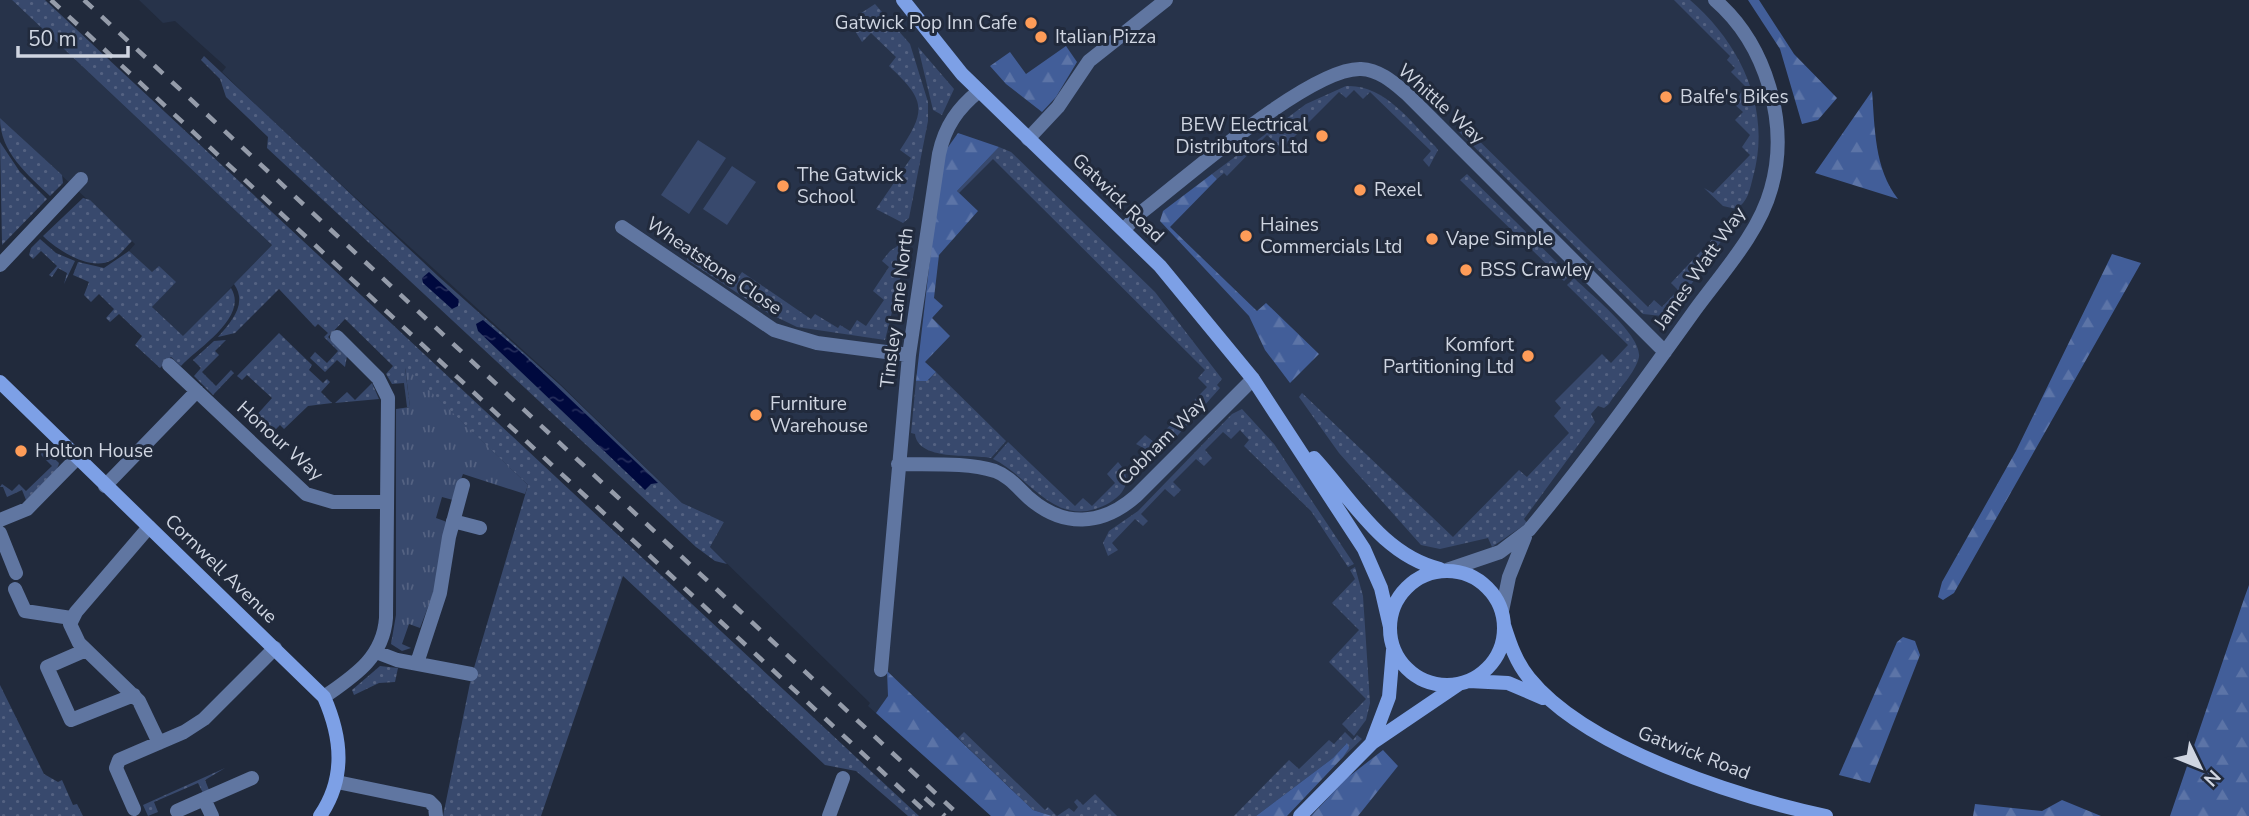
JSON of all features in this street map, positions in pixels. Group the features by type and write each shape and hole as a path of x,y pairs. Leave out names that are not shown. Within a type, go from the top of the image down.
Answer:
{"street":[{"name":"Gatwick Road","path":"903,0 949,59 979,91 1160,266 1253,379 1368,556 1381,588 1391,635"},
{"path":"1028,139 1058,107 1089,61 1166,0"},
{"name":"James Watt Way","path":"1503,618 1509,577 1529,530 1665,352 1767,202 1775,174 1777,130 1768,80 1741,28 1715,0"},
{"name":"Whittle Way","path":"1124,229 1143,211 1304,88 1345,71 1371,71 1386,78 1413,100 1665,352"},
{"name":"Tinsley Lane North","path":"881,670 909,355 940,149 950,122 961,106 979,91"},
{"path":"2,258 82,179"},
{"name":"Wheatstone Close","path":"622,227 774,330 824,344 909,355"},
{"path":"324,697 357,674 376,652 386,618 386,390 378,378 337,337"},
{"name":"Honour Way","path":"169,365 306,494 333,502 387,502"},
{"name":"Cobham Way","path":"898,464 971,466 995,471 1054,515 1071,520 1098,518 1114,512 1136,496 1253,379"},
{"name":"Cornwell Avenue","path":"0,382 324,697 339,742 337,782 320,816"},
{"path":"106,486 197,391"},
{"name":"Gatwick Road","path":"1293,437 1396,550 1415,561 1447,570"},
{"path":"0,520 27,509 77,458"},
{"path":"417,663 440,593 453,521 463,485"},
{"path":"453,521 480,528"},
{"path":"149,527 71,618 71,631 86,650 142,704 159,743"},
{"name":"James Watt Way","path":"1447,570 1500,552 1529,530"},
{"path":"0,533 16,573"},
{"path":"1300,816 1372,743 1463,682 1481,673 1495,659 1502,643 1503,618 1492,592 1480,581 1464,573 1447,570 1428,574 1409,585 1395,604 1389,697 1372,743"},
{"path":"15,589 25,611 71,618"},
{"name":"Gatwick Road","path":"1503,618 1518,662 1557,705"},
{"path":"1391,635 1401,661 1416,675 1434,683 1463,682"},
{"path":"134,809 116,764 119,760 204,719 275,648"},
{"path":"86,650 47,667 71,720 134,695"},
{"path":"376,652 471,674"},
{"name":"Gatwick Road","path":"1463,682 1508,683 1557,705 1604,736 1697,778 1805,814 1826,816"},
{"path":"176,808 252,778"},
{"path":"829,816 843,778"},
{"path":"337,782 429,801 435,807 436,816"},
{"path":"204,799 212,816"}],"shaded area":[{"path":"0,0 12,0 272,245 183,337 152,307 175,282 152,273 129,251 135,244 0,118"},
{"path":"139,0 1715,0 1751,45 1777,130 1763,209 1538,519 1502,611 1504,625 1534,684 1627,748 1826,816 991,816 868,706 870,703 710,547 724,522 682,503 557,381 289,137 222,72 226,67 175,21 163,23"}],"green space":[{"path":"12,0 45,0 919,816 908,816 856,771 825,765 623,576 541,816 443,816 471,678 528,485 405,368 410,407 407,407 404,383 392,384 386,374 393,366 345,319 328,337 347,356 345,367 337,360 325,372 310,358 315,352 327,363 338,351 324,337 328,333 318,324 315,327 279,289 235,333 218,337 239,306 238,291 234,284 272,245"},
{"path":"1674,0 1690,0 1724,37 1748,80 1755,103 1758,152 1748,195 1736,209 1723,206 1704,188 1713,193 1750,155 1742,147 1750,135 1735,120 1743,112 1734,104 1745,86 1731,72 1735,68 1727,60 1730,56"},
{"path":"1748,0 1759,0 1794,54 1837,98 1818,120 1802,124 1780,49"},
{"path":"875,4 910,44 928,102 928,121 909,218 903,223 876,209 911,158 900,150 915,124 918,105 909,87 889,66 896,57 871,33 862,42 850,23"},
{"path":"1066,46 1077,62 1056,97 1042,112 1006,84 990,66 1010,52 1026,74"},
{"path":"918,47 954,89 942,115 933,110"},
{"path":"204,56 439,277 560,385 682,503 724,522 710,547 727,564 715,561 696,547 267,148 268,137 226,97 220,79 201,60"},
{"path":"1346,86 1372,91 1406,116 1438,150 1429,167 1423,160 1431,151 1370,92 1363,99 1354,90 1346,98 1339,92 1282,149 1267,135 1227,176 1224,173 1217,179 1212,174 1173,203 1306,104"},
{"path":"1872,91 1880,161 1898,199 1815,173"},
{"path":"0,118 62,175 63,183 50,196 16,162 1,130"},
{"path":"1461,123 1648,307 1654,300 1662,307 1678,290 1671,283 1720,231 1724,237 1674,309 1662,316 1643,314 1456,129"},
{"path":"958,133 999,147 957,191 978,211 939,255 934,298 943,306 932,318 950,336 925,362 936,372 927,381 916,381 940,172 946,150"},
{"path":"698,140 726,158 689,214 661,195"},
{"path":"0,142 20,172 47,199 2,245"},
{"path":"999,147 1011,152 1155,292 1222,379 1217,385 1220,388 1170,444 1149,451 1136,444 1145,435 1154,442 1207,387 1198,378 1205,370 993,159 959,193 957,191"},
{"path":"732,166 756,182 727,225 703,209"},
{"path":"1212,174 1217,179 1170,227 1257,311 1266,303 1319,354 1290,383 1265,350 1249,316 1160,221 1163,211"},
{"path":"1467,174 1570,275 1564,281 1460,180"},
{"path":"83,198 90,200 132,241 112,260 94,263 75,258 43,236"},
{"path":"40,239 56,253 75,261 64,284 67,273 58,268 52,277 49,275 57,266 41,251 33,259 29,255 31,248"},
{"path":"902,243 909,243 885,340 797,327 768,313 687,260 690,252 735,282 742,272 811,319 815,314 838,328 840,325 850,331 857,320 866,326 884,300 873,291 889,267 882,261"},
{"path":"129,251 152,272 159,266 176,282 152,307 183,336 231,288 235,299 228,321 181,366 171,357 160,368 135,345 142,336 119,314 110,322 106,318 114,309 99,294 91,302 84,295 89,282 73,275 78,262 104,268"},
{"path":"2112,254 2141,263 1954,593 1943,600 1938,597 1942,582 2016,451"},
{"path":"1574,278 1614,315 1632,338 1638,348 1639,357 1634,369 1609,404 1604,408 1598,406 1591,414 1595,422 1524,519 1527,523 1492,547 1488,538 1440,549 1421,545 1339,453 1299,397 1302,393 1453,537 1519,470 1527,477 1569,433 1554,416 1561,408 1555,401 1602,354 1611,363 1628,345 1567,285"},
{"path":"279,333 312,365 309,370 323,383 327,379 330,382 321,392 332,403 308,406 284,429 280,425 271,434 254,418 272,398 247,375 242,380 237,376"},
{"path":"226,340 215,351 219,355 202,372 216,386 231,370 234,373 213,395 194,376 201,368 193,360 214,341"},
{"path":"405,367 528,485 525,494 463,474 453,500 442,497 436,518 447,522 436,586 420,628 409,624 402,644 411,648 402,651 391,644 396,615 396,409 410,407"},
{"path":"936,372 1006,441 991,458 946,455 925,449 918,443 915,434 911,433 916,381 929,380"},
{"path":"372,383 379,399 335,403 347,392 355,400"},
{"path":"1242,409 1274,444 1354,564 1348,567 1311,511 1244,446 1249,440 1240,430 1231,439 1223,432 1205,450 1212,458 1204,466 1196,459 1173,482 1181,490 1174,497 1165,489 1141,514 1148,521 1143,526 1135,519 1112,543 1118,550 1108,556 1103,543 1109,531 1138,511 1232,414"},
{"path":"1008,442 1075,506 1083,498 1092,506 1115,483 1107,474 1118,462 1126,476 1126,484 1120,495 1099,508 1080,511 1066,509 1040,495 993,459"},
{"path":"40,445 59,463 57,469 26,500 22,490 7,497 3,487 0,487 2,484 12,491 19,484 26,491 52,466 35,449"},
{"path":"1355,567 1363,596 1370,703 1366,720 1354,736 1342,724 1366,699 1329,662 1359,630 1332,603 1355,579 1350,570"},
{"path":"2249,585 2249,816 2170,816 2245,596"},
{"path":"1903,637 1915,641 1920,655 1870,783 1839,775 1897,642"},
{"path":"380,666 398,668 395,682 379,683 354,695 352,690"},
{"path":"887,671 1033,810 1052,816 991,816 876,713 888,696"},
{"path":"0,685 44,774 58,782 62,780 73,805 77,804 83,816 0,816"},
{"path":"964,732 1045,810 1048,807 1057,816 1033,810 958,738"},
{"path":"1345,732 1353,740 1357,735 1362,739 1340,760 1346,752 1346,744 1333,758 1256,816 1234,816 1289,760 1299,769 1329,740 1334,744"},
{"path":"1347,743 1349,748 1343,757 1287,816 1256,816 1333,758"},
{"path":"1383,750 1398,766 1358,816 1311,816 1347,778"},
{"path":"225,768 205,780 209,790 203,793 198,783 154,802 158,812 148,816 143,805"},
{"path":"1095,794 1117,816 1057,816 1069,808 1074,812 1078,807 1074,802 1077,799 1083,805"},
{"path":"2062,800 2101,816 1973,816 1975,804 2042,811"}],"water":[{"path":"429,272 459,300 458,306 452,309 423,283 422,278"},
{"path":"483,320 524,355 658,483 651,484 645,490 478,331 476,324"}],"railway":[{"path":"51,0 930,816"},
{"path":"84,0 960,816"},
{"path":"925,798 945,816"}],"place":[{"name":"Gatwick Pop Inn Cafe","path":"1031,23"},
{"name":"Italian Pizza","path":"1041,37"},
{"name":"Balfe's Bikes","path":"1666,97"},
{"name":"BEW Electrical Distributors Ltd","path":"1322,136"},
{"name":"The Gatwick School","path":"783,186"},
{"name":"Rexel","path":"1360,190"},
{"name":"Haines Commercials Ltd","path":"1246,236"},
{"name":"Vape Simple","path":"1432,239"},
{"name":"BSS Crawley","path":"1466,270"},
{"name":"Komfort Partitioning Ltd","path":"1528,356"},
{"name":"Furniture Warehouse","path":"756,415"},
{"name":"Holton House","path":"21,451"}]}
